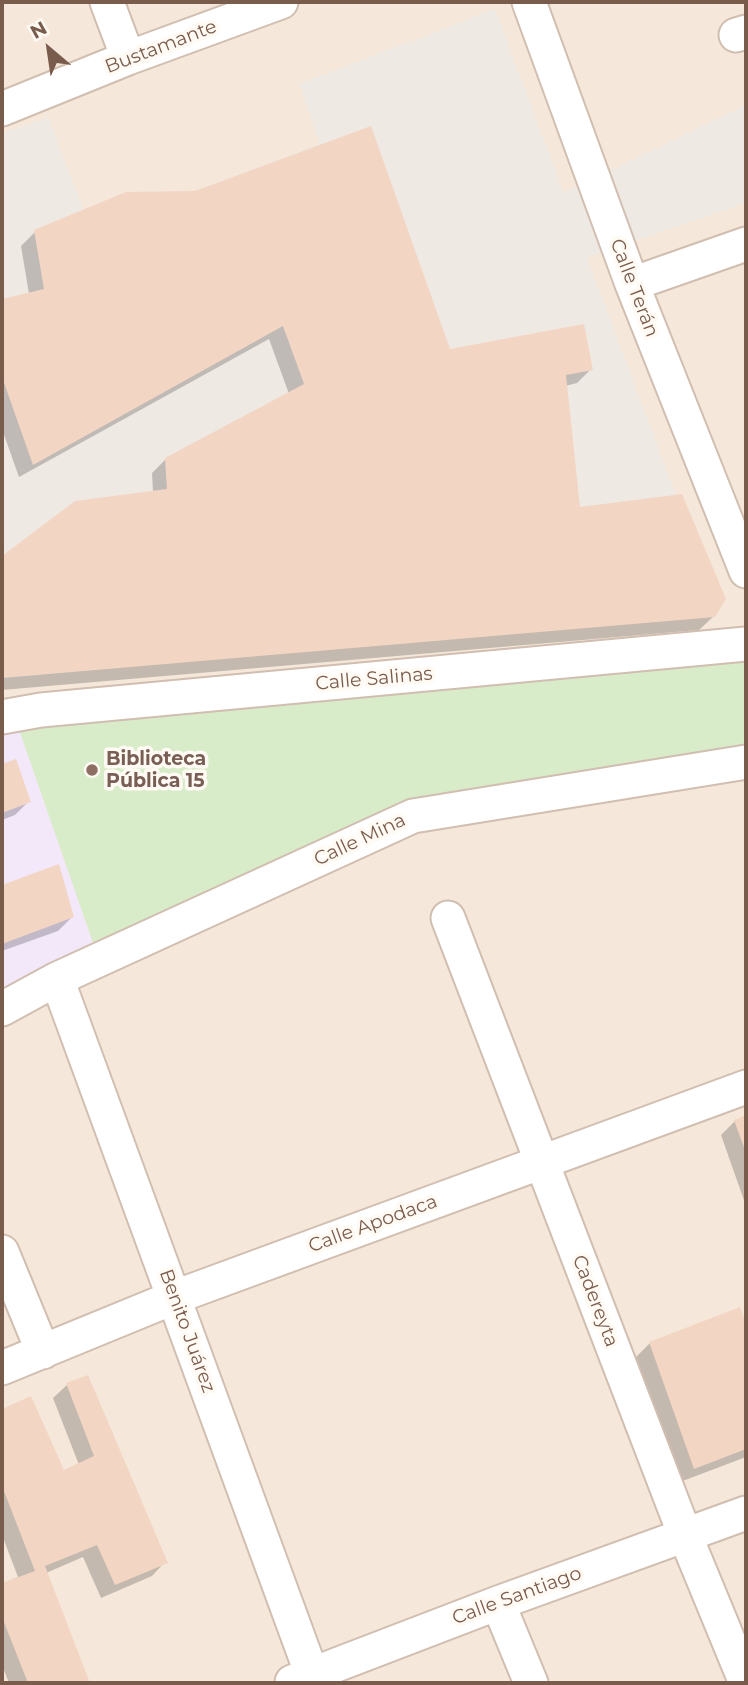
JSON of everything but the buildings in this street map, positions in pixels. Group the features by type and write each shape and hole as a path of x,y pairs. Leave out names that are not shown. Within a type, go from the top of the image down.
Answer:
{"street":[{"path":"107,2 128,58"},
{"name":"Bustamante","path":"2,109 128,58 281,2"},
{"name":"Calle Terán","path":"530,2 632,284 746,571"},
{"path":"632,284 746,244"},
{"name":"Calle Salinas","path":"2,717 41,710 746,644"},
{"name":"Calle Mina","path":"2,1009 57,979 413,816 746,762"},
{"name":"Cadereyta","path":"448,918 685,1535 746,1683"},
{"name":"Benito Juárez","path":"57,979 175,1297 305,1680"},
{"name":"Calle Apodaca","path":"2,1368 175,1297 746,1087"},
{"path":"2,1252 43,1352"},
{"name":"Calle Santiago","path":"305,1680 498,1603 746,1513"},
{"path":"498,1603 531,1683"}],"shaded area":[{"path":"2,2 746,2 746,1683 2,1683"},
{"path":"495,9 564,193 746,105 746,203 587,257 713,594 704,607 2,680 2,134 48,117 84,210 126,192 195,191 320,144 299,84"},
{"path":"14,715 99,960 2,996 2,721"}],"green space":[{"path":"746,644 746,762 413,816 99,960 14,715"}],"place":[{"name":"Biblioteca Pública 15","path":"92,770"}]}
